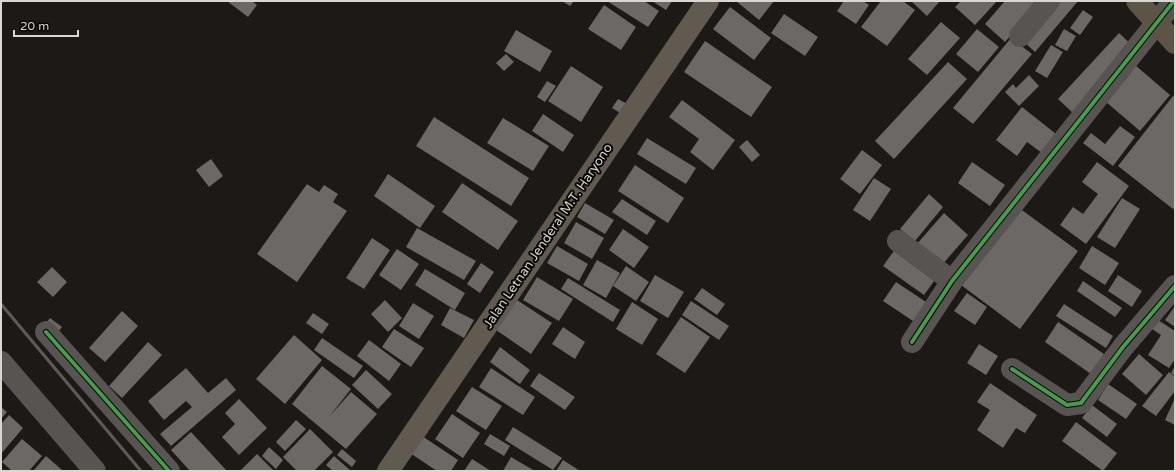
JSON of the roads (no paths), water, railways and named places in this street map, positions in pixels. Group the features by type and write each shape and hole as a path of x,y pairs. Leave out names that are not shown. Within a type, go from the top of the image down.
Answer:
{"highway":[{"path":"1137,1 1175,43"}],"main road":[{"name":"Jalan Letnan Jenderal M.T. Haryono","path":"388,471 708,1"}],"street":[{"path":"1020,36 1049,1"},
{"path":"912,342 952,281 1158,24 1174,1"},
{"path":"898,241 952,281"},
{"path":"1012,368 1067,405 1081,403 1123,347 1175,286"},
{"path":"46,332 169,471"},
{"path":"1,362 95,471"}],"railway":[{"path":"1,304 141,471"}]}
